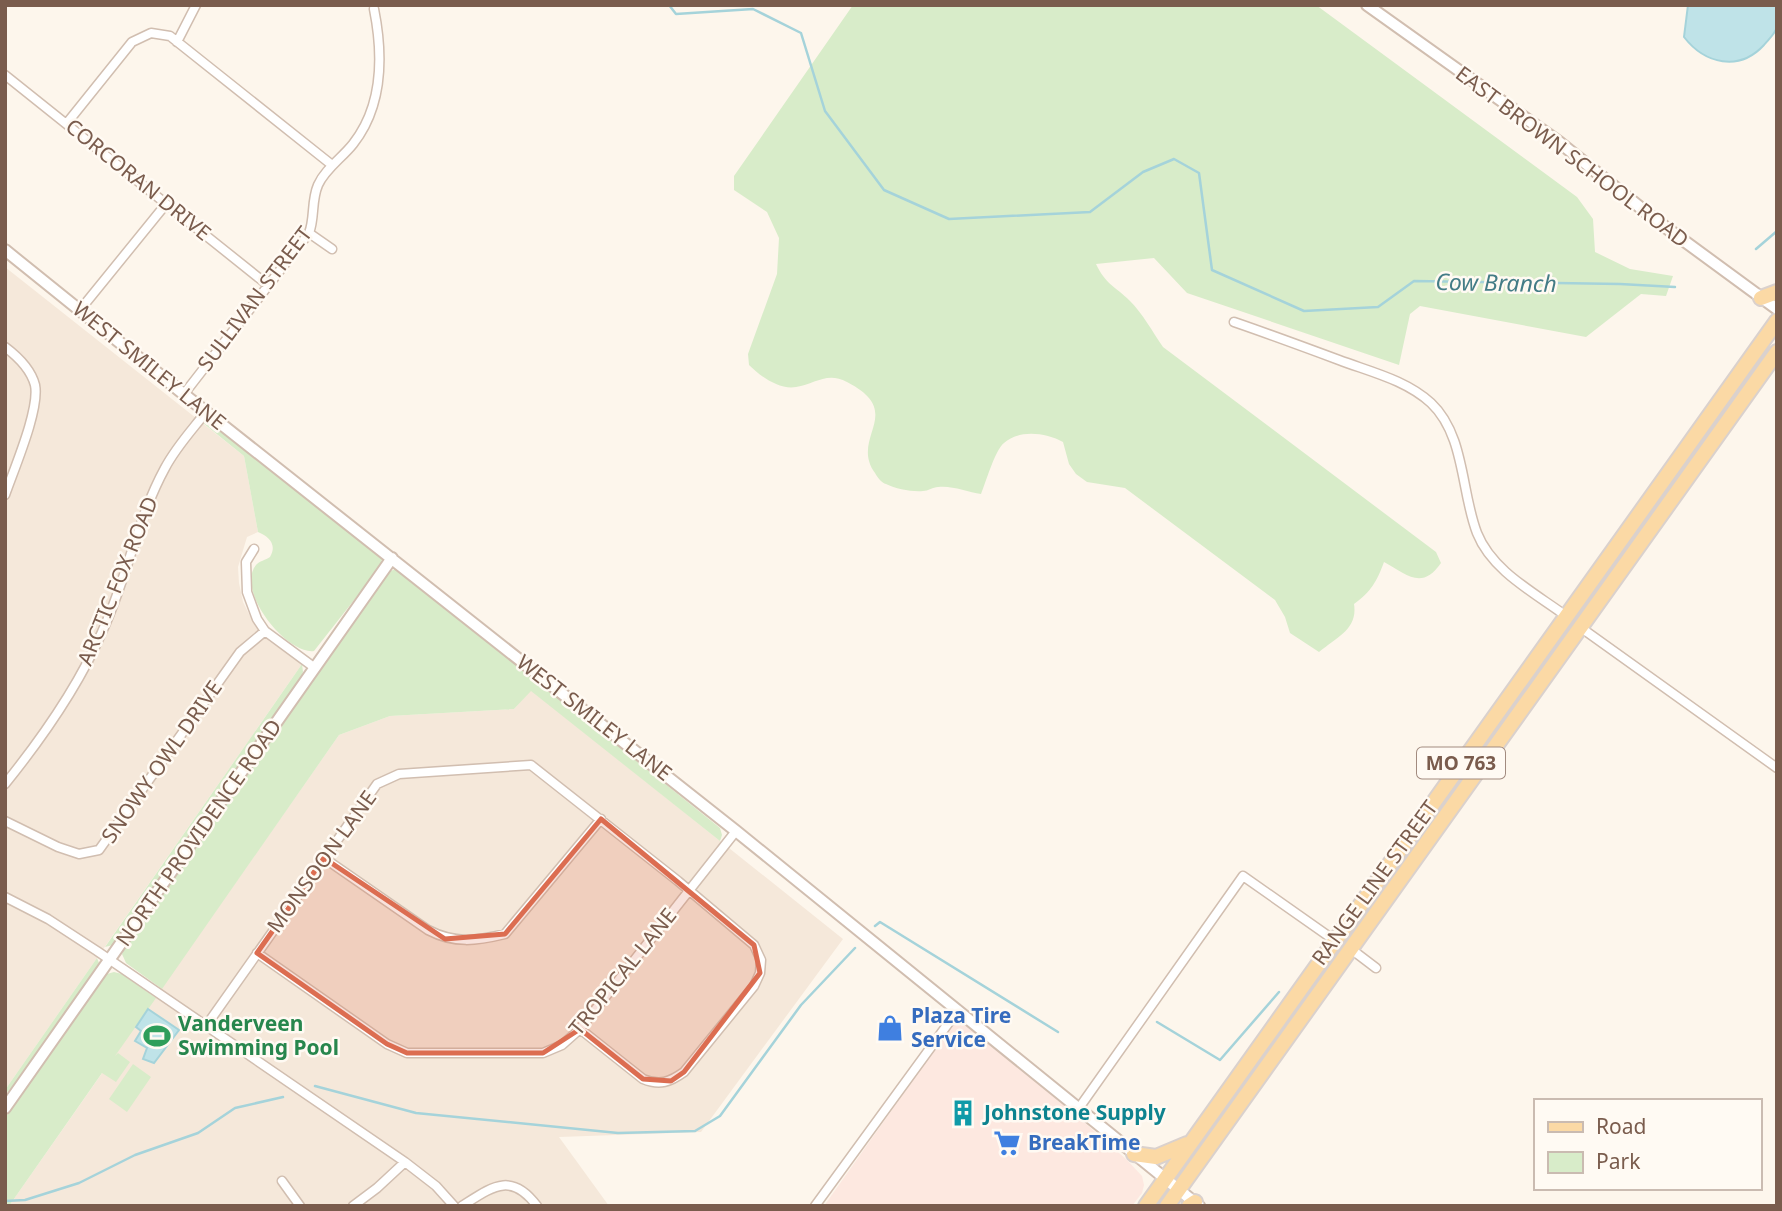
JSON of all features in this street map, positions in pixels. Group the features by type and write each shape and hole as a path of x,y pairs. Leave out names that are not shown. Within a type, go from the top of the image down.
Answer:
{"main road":[{"path":"1762,298 1777,292"},
{"name":"RANGE LINE STREET","path":"1146,1206 1777,321"},
{"name":"RANGE LINE STREET","path":"1167,1206 1774,358"},
{"path":"1580,627 1579,616 1612,552"},
{"path":"1548,673 1564,632 1566,616"},
{"path":"1351,949 1351,933 1365,911 1377,880"},
{"path":"1312,1002 1321,975 1334,951 1334,940"},
{"path":"1134,1154 1156,1157 1191,1142"}],"street":[{"path":"177,42 196,5"},
{"name":"EAST BROWN SCHOOL ROAD","path":"1367,5 1559,142 1657,222 1777,309"},
{"name":"SULLIVAN STREET","path":"184,394 309,233 318,185 332,165 353,144 369,118 378,89 374,9"},
{"path":"67,123 132,42 151,33 170,36 332,165"},
{"name":"CORCORAN DRIVE","path":"5,75 269,286"},
{"path":"80,310 166,204"},
{"path":"309,233 332,249"},
{"name":"WEST SMILEY LANE","path":"5,250 736,831 1079,1108 1194,1205"},
{"path":"1234,322 1383,376 1416,391 1433,405 1446,422 1455,447 1477,535 1493,560 1510,576 1566,616"},
{"path":"5,347 19,358 34,383 36,402 8,475 5,495"},
{"name":"ARCTIC FOX ROAD","path":"5,784 33,749 84,670 103,630 154,490 178,447 206,412"},
{"path":"254,549 246,562 247,592 257,619 265,631 315,668"},
{"name":"NORTH PROVIDENCE ROAD","path":"5,1108 392,558"},
{"path":"1580,627 1777,768"},
{"name":"SNOWY OWL DRIVE","path":"5,821 58,847 79,854 99,850 240,652 265,631"},
{"name":"MONSOON LANE","path":"206,1026 377,784 399,774 531,765 754,945 761,960 760,973 754,986 684,1072 671,1081 652,1083 643,1079 580,1029"},
{"path":"324,858 445,939 487,939 505,934 601,819"},
{"name":"TROPICAL LANE","path":"257,953 387,1044 407,1053 543,1053 562,1045 580,1029 736,831"},
{"path":"1079,1108 1243,876 1334,940"},
{"path":"5,897 48,919 110,960 405,1162 436,1186 454,1206"},
{"path":"1351,949 1376,968"},
{"path":"815,1206 958,1010"},
{"path":"353,1206 405,1162"},
{"path":"282,1181 300,1206"},
{"path":"462,1206 482,1193 508,1183 526,1193 537,1206"}],"highlighted area":[{"path":"601,819 754,945 760,973 684,1072 671,1081 643,1079 580,1029 543,1053 407,1053 387,1044 257,953 324,858 445,939 505,934"}],"shaded area":[{"path":"5,267 244,456 258,532 247,537 238,567 243,602 255,626 269,641 302,664 5,1090"},
{"path":"531,690 843,939 701,1132 559,1137 609,1206 9,1206 339,735 390,716 514,709"},
{"path":"954,1022 966,1025 982,1037 1127,1160 1142,1176 1144,1185 1142,1193 1132,1206 824,1206"}],"green space":[{"path":"853,5 1316,5 1577,197 1593,219 1595,252 1630,269 1673,276 1666,296 1641,294 1586,337 1420,306 1410,314 1399,365 1187,293 1154,258 1096,264 1107,281 1139,311 1163,347 1436,552 1441,563 1427,576 1420,578 1407,575 1384,562 1373,586 1354,604 1353,620 1345,632 1319,652 1290,633 1275,600 1125,488 1087,482 1076,474 1069,464 1063,442 1049,436 1033,434 1010,439 997,452 981,494 948,487 925,491 899,489 881,481 869,460 868,448 875,415 873,404 864,393 847,382 833,378 796,387 783,386 764,378 749,365 748,354 777,274 779,238 767,212 734,190 734,176"},
{"path":"206,421 382,559 380,567 314,651 303,650 291,643 278,632 258,605 252,590 251,576 257,564 270,557 272,545 266,536 258,532 244,456 203,423"},
{"path":"395,569 720,828 720,841 531,691 514,709 390,716 339,735 162,989 126,963 122,954 126,944 389,572"},
{"path":"302,664 300,680 113,945 105,947"},
{"path":"97,958 99,963 95,972 17,1083 5,1094 5,1090"},
{"path":"107,974 122,974 156,998 115,1056 118,1053 130,1062 116,1082 102,1073 9,1206 5,1206 5,1118"},
{"path":"133,1064 151,1077 127,1112 109,1099"}],"water":[{"path":"1688,5 1777,5 1777,27 1764,45 1744,59 1712,59 1692,46 1684,37"},
{"name":"Vanderveen Swimming Pool","path":"148,1009 179,1030 154,1063 143,1059 147,1048 135,1041 141,1031 136,1027"}],"waterway":[{"name":"Cow Branch","path":"669,5 676,14 753,9 801,33 825,111 884,190 949,219 1090,212 1143,172 1174,159 1199,173 1212,270 1304,311 1378,307 1414,281 1675,287"},
{"name":"Cow Branch","path":"1756,249 1777,231"},
{"path":"875,926 880,922 1058,1032"},
{"path":"315,1086 416,1113 618,1133 695,1131 720,1116 801,1005 855,948"},
{"path":"1157,1022 1220,1060 1279,992"},
{"path":"5,1201 25,1200 79,1183 135,1155 198,1133 235,1108 283,1097"}],"place":[{"name":"Plaza Tire Service","path":"890,1028"},
{"name":"Vanderveen Swimming Pool","path":"157,1036"},
{"name":"Johnstone Supply","path":"963,1113"},
{"name":"BreakTime","path":"1007,1143"}]}
